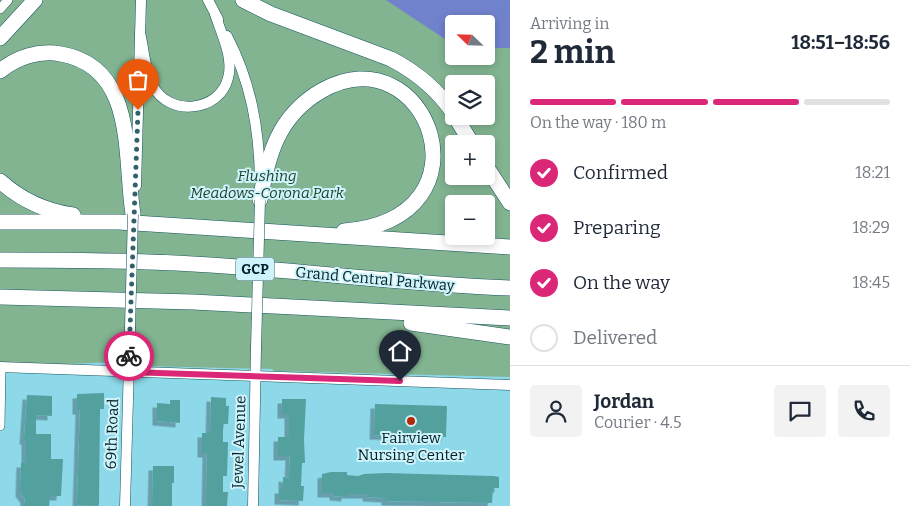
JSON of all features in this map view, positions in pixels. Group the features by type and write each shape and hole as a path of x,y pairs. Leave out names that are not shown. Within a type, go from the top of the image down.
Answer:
{"highway":[{"path":"0,38 34,0"},
{"path":"243,0 271,14 391,58 427,83 445,104"},
{"path":"0,71 13,62 27,56 51,53 78,59 102,75 117,100 124,122 127,139 129,189 133,214"},
{"path":"260,200 268,162 277,137 294,115 312,97 340,82 362,79 382,83 405,95 423,115 433,141 434,161 431,174 420,198 398,216 377,225 352,230 302,233"},
{"path":"495,180 510,203"},
{"path":"0,181 23,198 44,208 61,213 119,222"},
{"path":"0,222 119,222 510,247"},
{"name":"Grand Central Parkway","path":"0,260 194,264 510,288"},
{"name":"Grand Central Parkway","path":"0,297 145,300 510,318"},
{"path":"311,308 510,338"}],"street":[{"path":"0,9 8,0"},
{"path":"133,214 136,188 141,0"},
{"name":"Jewel Avenue","path":"208,0 239,60 252,103 258,138 260,200 253,506"},
{"path":"140,33 150,81 156,91 172,104 187,107 198,106 216,97 224,88 228,78 228,55 215,14"},
{"name":"69th Road","path":"125,506 133,214"},
{"path":"0,426 0,367 510,385"}],"green space":[{"name":"Flushing Meadows-Corona Park","path":"0,0 510,0 510,377 274,371 272,369 143,366 114,362 0,367"}],"water":[{"path":"386,0 510,0 510,48 495,48 495,15 445,15 445,39"}],"building":[{"path":"104,393 104,409 100,409 99,504 98,506 77,505 80,410 77,410 77,394"},
{"path":"27,395 52,396 52,416 36,415 36,434 51,434 51,459 63,459 61,496 50,496 49,506 24,506 25,499 20,492 21,463 26,463 26,440 24,440"},
{"path":"211,397 226,398 226,406 229,406 228,424 223,424 223,442 228,442 227,476 223,476 223,492 228,492 227,506 206,506 207,453 202,453 202,433 210,433"},
{"path":"282,399 306,399 305,463 302,463 301,486 304,486 303,501 279,500 279,489 283,489 283,477 289,478 290,456 278,456 278,437 289,437 289,414 282,414"},
{"path":"170,400 180,400 180,423 157,421 157,403 170,404"},
{"name":"Fairview Nursing Center","path":"375,404 447,406 446,437 374,435"},
{"path":"153,466 174,466 172,506 152,506"},
{"path":"347,472 347,475 358,476 386,473 493,476 499,477 499,488 493,488 492,503 386,501 386,498 367,497 367,494 346,494 346,497 334,496 334,493 322,493 322,474"}],"way so far":[{"path":"129,356 138,110"}],"place":[{"name":"Fairview Nursing Center","path":"411,421"}],"route":[{"path":"129,356 128,372 400,381"}]}
